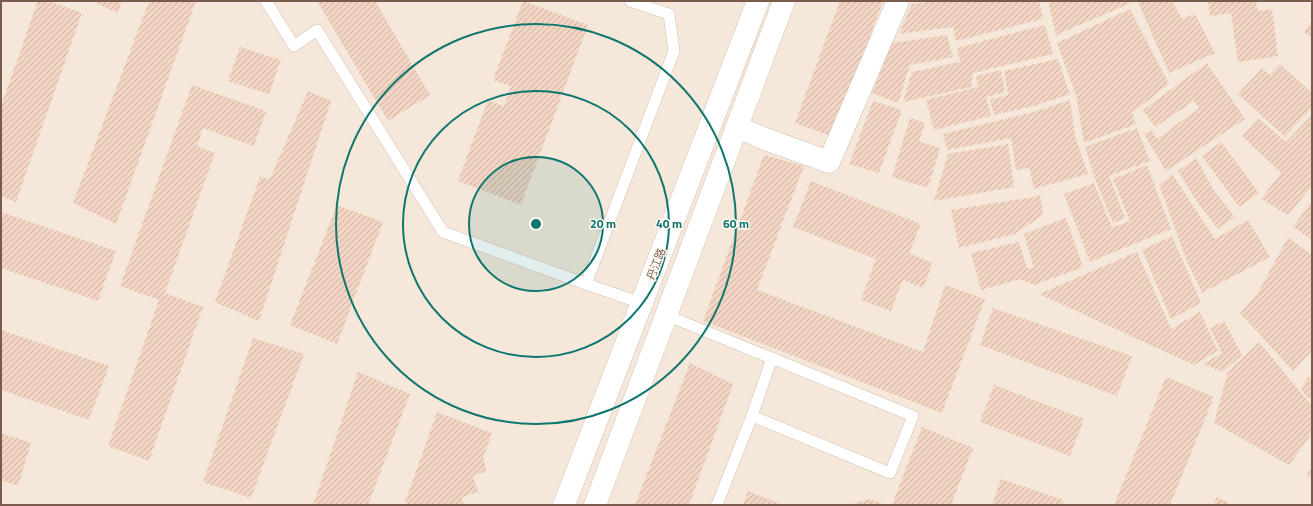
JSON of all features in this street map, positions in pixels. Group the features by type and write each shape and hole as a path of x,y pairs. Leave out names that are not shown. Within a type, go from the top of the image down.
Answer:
{"main road":[{"name":"丹江路","path":"564,505 758,1"},
{"path":"595,505 784,1"},
{"path":"737,127 829,162 898,1"}],"lane":[{"path":"266,1 294,46 317,30 442,232 641,303"},
{"path":"586,284 674,51 669,14 630,1"},
{"path":"666,315 913,416 890,473 752,416"},
{"path":"717,505 752,416 772,358"}],"shaded area":[{"path":"1,1 1312,1 1312,505 1,505"}],"building":[{"path":"38,1 49,1 82,13 16,202 1,196 1,106"},
{"path":"92,1 122,1 118,13"},
{"path":"149,1 196,1 116,224 73,203"},
{"path":"317,1 375,1 430,95 388,121"},
{"path":"523,1 588,25 521,205 458,181 488,100 504,106 511,86 493,80"},
{"path":"840,1 883,1 833,137 795,123"},
{"path":"933,1 1039,1 1043,19 956,41 953,27 899,34 912,4"},
{"path":"1048,1 1128,1 1129,4 1056,35"},
{"path":"1172,1 1182,19 1195,14 1215,53 1169,73 1138,2"},
{"path":"1208,1 1256,1 1258,11 1272,9 1278,56 1238,62 1231,13 1210,16"},
{"path":"1130,9 1169,84 1132,113 1136,124 1084,143 1076,95 1057,43"},
{"path":"1312,20 1312,38 1304,32"},
{"path":"1045,25 1053,54 973,73 971,87 903,102 912,72 960,62 957,48"},
{"path":"947,35 953,57 910,65 898,103 872,93 892,43"},
{"path":"240,47 281,60 269,94 228,81"},
{"path":"1058,59 1070,94 1034,106 994,115 990,100 1008,95 1004,71"},
{"path":"1207,63 1245,119 1166,171 1144,134 1151,130 1157,139 1199,108 1194,101 1155,127 1143,110"},
{"path":"1280,64 1312,93 1312,107 1285,137 1238,94 1262,68 1270,75"},
{"path":"1001,70 1005,92 986,97 991,116 934,130 926,100 978,87 976,76"},
{"path":"192,85 266,111 254,146 203,128 197,146 215,153 165,293 203,307 149,461 108,446 159,300 120,286"},
{"path":"308,91 331,101 259,321 215,302 260,177 270,179"},
{"path":"1070,100 1075,136 1088,174 1034,189 1029,168 1016,170 1011,138 947,150 943,134 1034,112"},
{"path":"873,101 902,110 879,173 849,164"},
{"path":"1312,115 1312,186 1288,215 1261,199 1281,173 1242,136 1258,118 1286,142"},
{"path":"910,118 925,123 919,141 940,148 928,188 892,177"},
{"path":"1137,128 1150,161 1109,176 1125,218 1113,223 1095,179 1085,147"},
{"path":"1221,142 1259,193 1239,207 1202,156"},
{"path":"1008,144 1014,187 934,201 948,154"},
{"path":"764,155 804,166 757,290 923,352 945,285 985,299 942,413 703,321"},
{"path":"1196,158 1213,189 1235,217 1218,229 1197,202 1178,171"},
{"path":"1147,165 1171,229 1090,262 1064,194 1094,183 1112,228 1130,221 1113,179"},
{"path":"1172,174 1215,239 1248,220 1270,257 1202,293 1187,261 1159,185"},
{"path":"811,181 921,224 909,253 933,263 923,288 903,280 891,311 861,300 876,259 793,227"},
{"path":"1040,196 1043,215 1015,234 959,248 951,210"},
{"path":"1312,200 1312,240 1293,227"},
{"path":"337,205 383,222 337,344 290,325"},
{"path":"1,212 116,251 98,301 1,268"},
{"path":"1066,218 1083,267 1034,285 1020,279 981,290 971,253 1019,242 1027,268 1034,268 1024,234"},
{"path":"1172,236 1201,303 1171,319 1142,250"},
{"path":"1288,237 1312,255 1312,351 1293,371 1240,313 1258,293"},
{"path":"1137,252 1171,329 1200,312 1218,351 1194,365 1039,294"},
{"path":"993,308 1132,356 1117,396 980,345"},
{"path":"1224,321 1242,355 1223,372 1203,364 1222,353 1210,328"},
{"path":"1,330 109,366 89,420 1,390"},
{"path":"253,338 304,354 251,498 203,482"},
{"path":"1259,342 1312,406 1312,433 1289,465 1214,423 1228,372"},
{"path":"690,363 733,384 689,505 635,505"},
{"path":"358,372 410,394 368,505 313,505"},
{"path":"1166,377 1214,397 1170,505 1114,505"},
{"path":"1308,377 1312,379 1312,399 1307,397 1301,389"},
{"path":"994,385 1084,419 1070,456 980,422"},
{"path":"437,412 492,433 483,458 487,471 473,476 478,492 462,497 464,505 404,505"},
{"path":"922,427 973,448 951,505 892,505"},
{"path":"1,433 31,443 18,486 1,480"},
{"path":"1312,467 1312,478 1307,475"},
{"path":"1001,479 1064,500 1062,505 992,505"},
{"path":"748,491 783,505 743,505"},
{"path":"1217,497 1232,505 1213,505"},
{"path":"871,499 885,505 851,505 851,504"}]}
